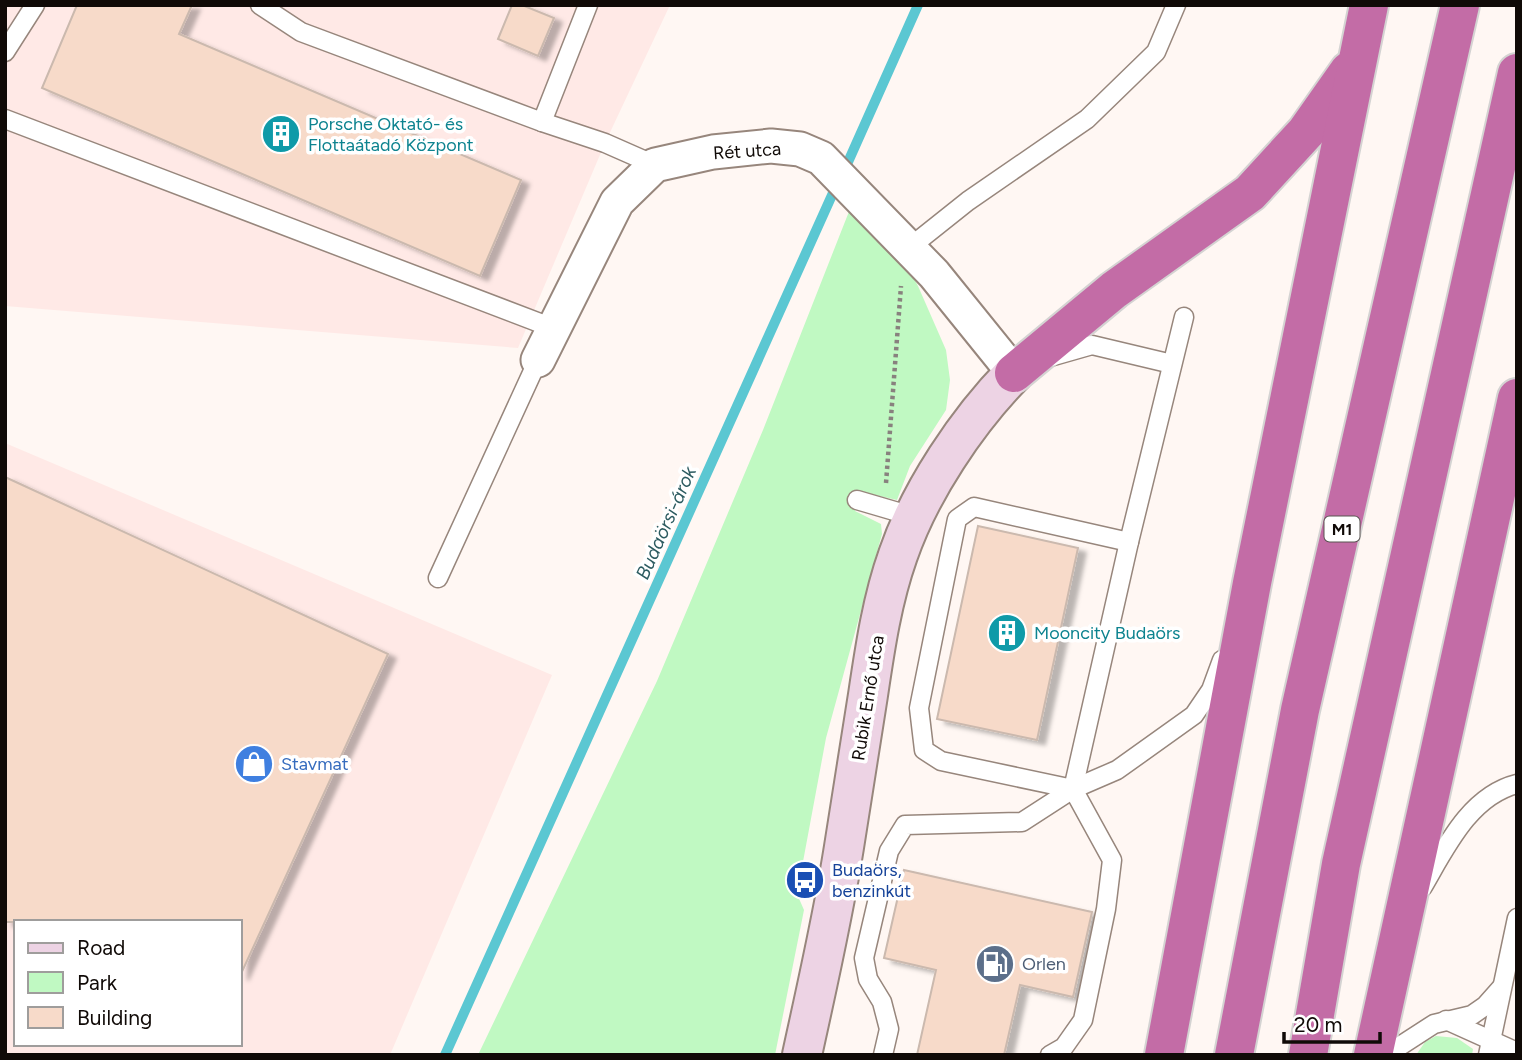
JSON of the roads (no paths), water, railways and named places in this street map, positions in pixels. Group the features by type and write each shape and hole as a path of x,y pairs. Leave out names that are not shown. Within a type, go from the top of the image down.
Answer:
{"highway":[{"path":"1164,1055 1252,583 1369,5"},
{"name":"M1","path":"1234,1055 1300,710 1460,5"},
{"path":"1014,373 1115,290 1250,193 1306,132 1357,61"},
{"path":"1308,1055 1341,864 1517,73"},
{"path":"1373,1055 1517,398"}],"street":[{"name":"Rét utca","path":"655,165 713,152 771,146 800,149 821,158 934,274 1014,373"},
{"path":"538,360 617,202 655,165"},
{"name":"Rubik Ernő utca","path":"802,1055 838,886 884,603 898,554 899,513 988,399 1014,373"}],"lane":[{"path":"5,52 35,5"},
{"path":"260,5 301,32 605,143 655,165"},
{"path":"542,122 588,5"},
{"path":"909,248 968,201 1087,119 1156,52 1176,5"},
{"path":"5,118 553,328"},
{"path":"1050,1055 1064,1047 1083,1020 1106,909 1112,860 1073,789 1184,317"},
{"path":"1014,373 1047,357 1092,345 1172,364"},
{"path":"438,578 538,360"},
{"path":"857,500 899,513"},
{"path":"1073,789 941,761 924,750 919,709 957,519 974,507 1129,542"},
{"path":"883,1055 889,1028 882,1002 867,979 864,958 889,850 905,825 1022,822 1073,789 1117,770 1194,716 1211,690 1252,583"},
{"path":"1399,928 1446,847 1471,811 1501,788 1517,785"},
{"path":"1489,1047 1517,918"},
{"path":"1386,1055 1434,1024 1472,1015 1502,988"},
{"path":"1446,1020 1489,1047 1517,1052"}],"waterway":[{"name":"Budaörsi-árok","path":"844,171 918,5"},
{"name":"Budaörsi-árok","path":"445,1055 837,184"}],"place":[{"name":"Porsche Oktató- és Flottaátadó Központ","path":"281,134"},
{"name":"Mooncity Budaörs","path":"1007,633"},
{"name":"Stavmat","path":"254,764"},
{"name":"Budaörs, benzinkút","path":"805,880"},
{"name":"Orlen","path":"995,964"}]}
